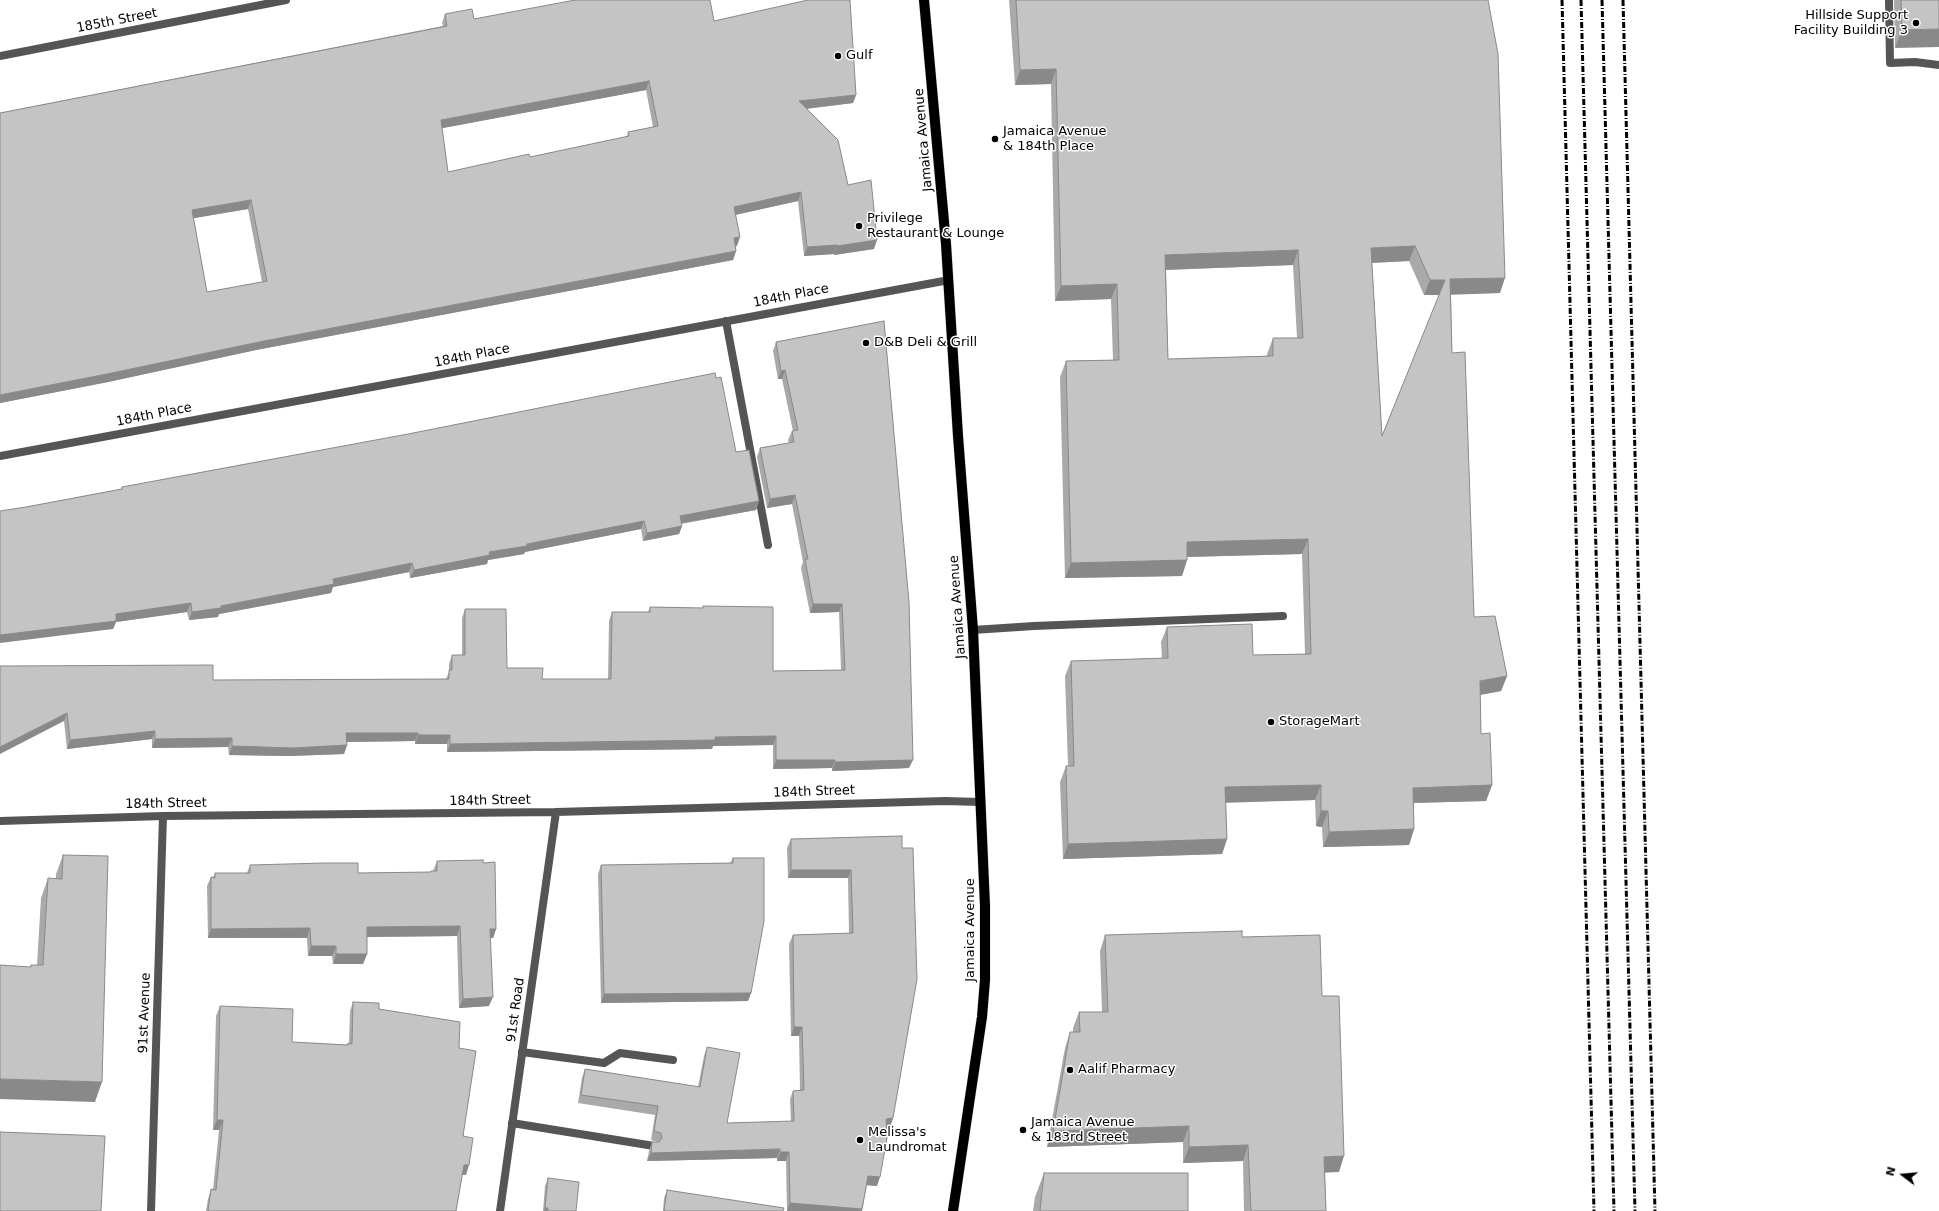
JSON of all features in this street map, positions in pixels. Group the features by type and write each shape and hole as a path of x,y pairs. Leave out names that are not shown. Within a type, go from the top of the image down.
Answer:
{"main road":[{"name":"Jamaica Avenue","path":"924,0 949,280 958,436 973,630 981,802 985,944 982,1017 953,1211"}],"street":[{"name":"185th Street","path":"0,56 286,0"},
{"path":"1889,0 1890,63 1915,62 1939,65"},
{"name":"184th Place","path":"0,456 949,280"},
{"path":"726,321 768,545"},
{"path":"973,630 1034,626 1283,616"},
{"name":"184th Street","path":"0,821 163,816 556,812 945,801 981,802"},
{"name":"91st Road","path":"500,1211 556,812"},
{"name":"91st Avenue","path":"151,1211 163,816"},
{"path":"522,1052 604,1063 620,1053 673,1060"},
{"path":"512,1123 654,1146"}],"building":[{"path":"575,0 710,0 714,21 808,0 850,0 856,95 799,101 838,140 848,185 871,180 877,240 837,246 807,247 801,192 734,207 740,237 734,238 736,251 259,342 0,395 0,113 447,26 445,14 472,9 474,19","holes":["649,81 658,126 628,132 629,136 530,157 529,154 448,172 441,120","251,200 267,281 207,292 192,210"]},
{"path":"1016,0 1488,0 1498,54 1505,278 1450,279 1452,353 1465,352 1474,617 1495,616 1507,676 1480,681 1481,734 1490,733 1492,785 1413,788 1414,829 1329,832 1328,811 1321,811 1321,785 1225,787 1227,839 1068,844 1066,766 1074,766 1071,661 1168,658 1167,627 1252,624 1253,655 1311,654 1308,539 1187,542 1187,560 1071,563 1066,361 1119,360 1117,284 1061,286 1056,69 1020,70","holes":["1415,246 1430,280 1445,280 1382,436 1371,248","1298,250 1303,338 1273,338 1273,356 1168,359 1165,255"]},
{"path":"1901,0 1939,0 1939,29 1902,30"},
{"path":"884,321 909,602 913,760 835,762 835,760 776,760 776,736 715,737 715,740 450,744 450,735 418,735 418,733 346,733 347,745 293,748 232,746 232,738 155,739 155,731 70,740 67,713 0,747 0,666 213,665 213,680 449,679 449,670 452,670 452,655 465,655 465,609 506,609 507,668 543,668 542,679 611,679 612,612 650,612 650,607 773,607 773,671 845,670 842,604 813,604 805,559 808,559 795,495 770,499 760,448 794,442 792,431 798,430 785,370 781,371 776,342"},
{"path":"715,373 716,378 721,377 736,452 749,450 759,501 680,516 682,526 647,533 644,521 527,544 527,546 489,552 490,555 414,570 412,563 333,579 334,584 221,606 221,608 192,612 191,603 116,614 116,621 0,635 0,511 408,434"},
{"path":"902,836 902,848 913,848 917,979 893,1118 886,1119 887,1138 880,1177 868,1176 862,1209 790,1203 789,1152 780,1152 780,1149 651,1153 652,1142 659,1142 662,1138 661,1133 654,1131 658,1106 581,1095 585,1069 700,1087 707,1047 740,1053 727,1123 794,1121 793,1091 804,1090 802,1027 794,1027 793,935 853,933 851,870 791,870 791,839"},
{"path":"63,855 108,856 102,1082 0,1079 0,965 31,967 31,965 43,965 48,878 62,879"},
{"path":"733,858 764,858 764,921 751,993 604,994 601,865 733,863"},
{"path":"483,860 483,863 495,862 496,929 490,929 493,997 463,999 460,926 367,927 367,954 336,954 336,946 311,946 310,928 211,929 211,877 215,878 215,873 250,873 250,865 324,863 358,863 358,873 431,872 437,871 437,861"},
{"path":"1242,931 1242,937 1320,935 1322,996 1339,996 1344,1156 1324,1157 1326,1211 1251,1211 1248,1145 1189,1147 1189,1126 1053,1131 1070,1032 1080,1032 1079,1012 1108,1012 1105,935"},
{"path":"353,1002 379,1003 379,1009 460,1022 459,1048 476,1051 463,1136 473,1138 469,1165 464,1165 456,1211 208,1211 211,1189 216,1190 223,1120 217,1120 220,1006 293,1009 292,1042 348,1045 348,1043 352,1044"},
{"path":"0,1132 105,1136 101,1211 0,1211"},
{"path":"1044,1173 1188,1173 1188,1211 1040,1211"},
{"path":"548,1178 579,1182 576,1211 548,1211 548,1208 545,1208"},
{"path":"667,1190 784,1208 783,1211 664,1211"}],"railway":[{"path":"1562,0 1594,1211"},
{"path":"1581,0 1614,1211"},
{"path":"1602,0 1635,1211"},
{"path":"1623,0 1655,1211"}],"place":[{"name":"Hillside Support Facility Building 3","path":"1916,23"},
{"name":"Gulf","path":"838,56"},
{"name":"Jamaica Avenue & 184th Place","path":"995,139"},
{"name":"Privilege Restaurant & Lounge","path":"859,226"},
{"name":"D&B Deli & Grill","path":"866,343"},
{"name":"StorageMart","path":"1271,722"},
{"name":"Aalif Pharmacy","path":"1070,1070"},
{"name":"Jamaica Avenue & 183rd Street","path":"1023,1130"},
{"name":"Melissa's Laundromat","path":"860,1140"}]}
